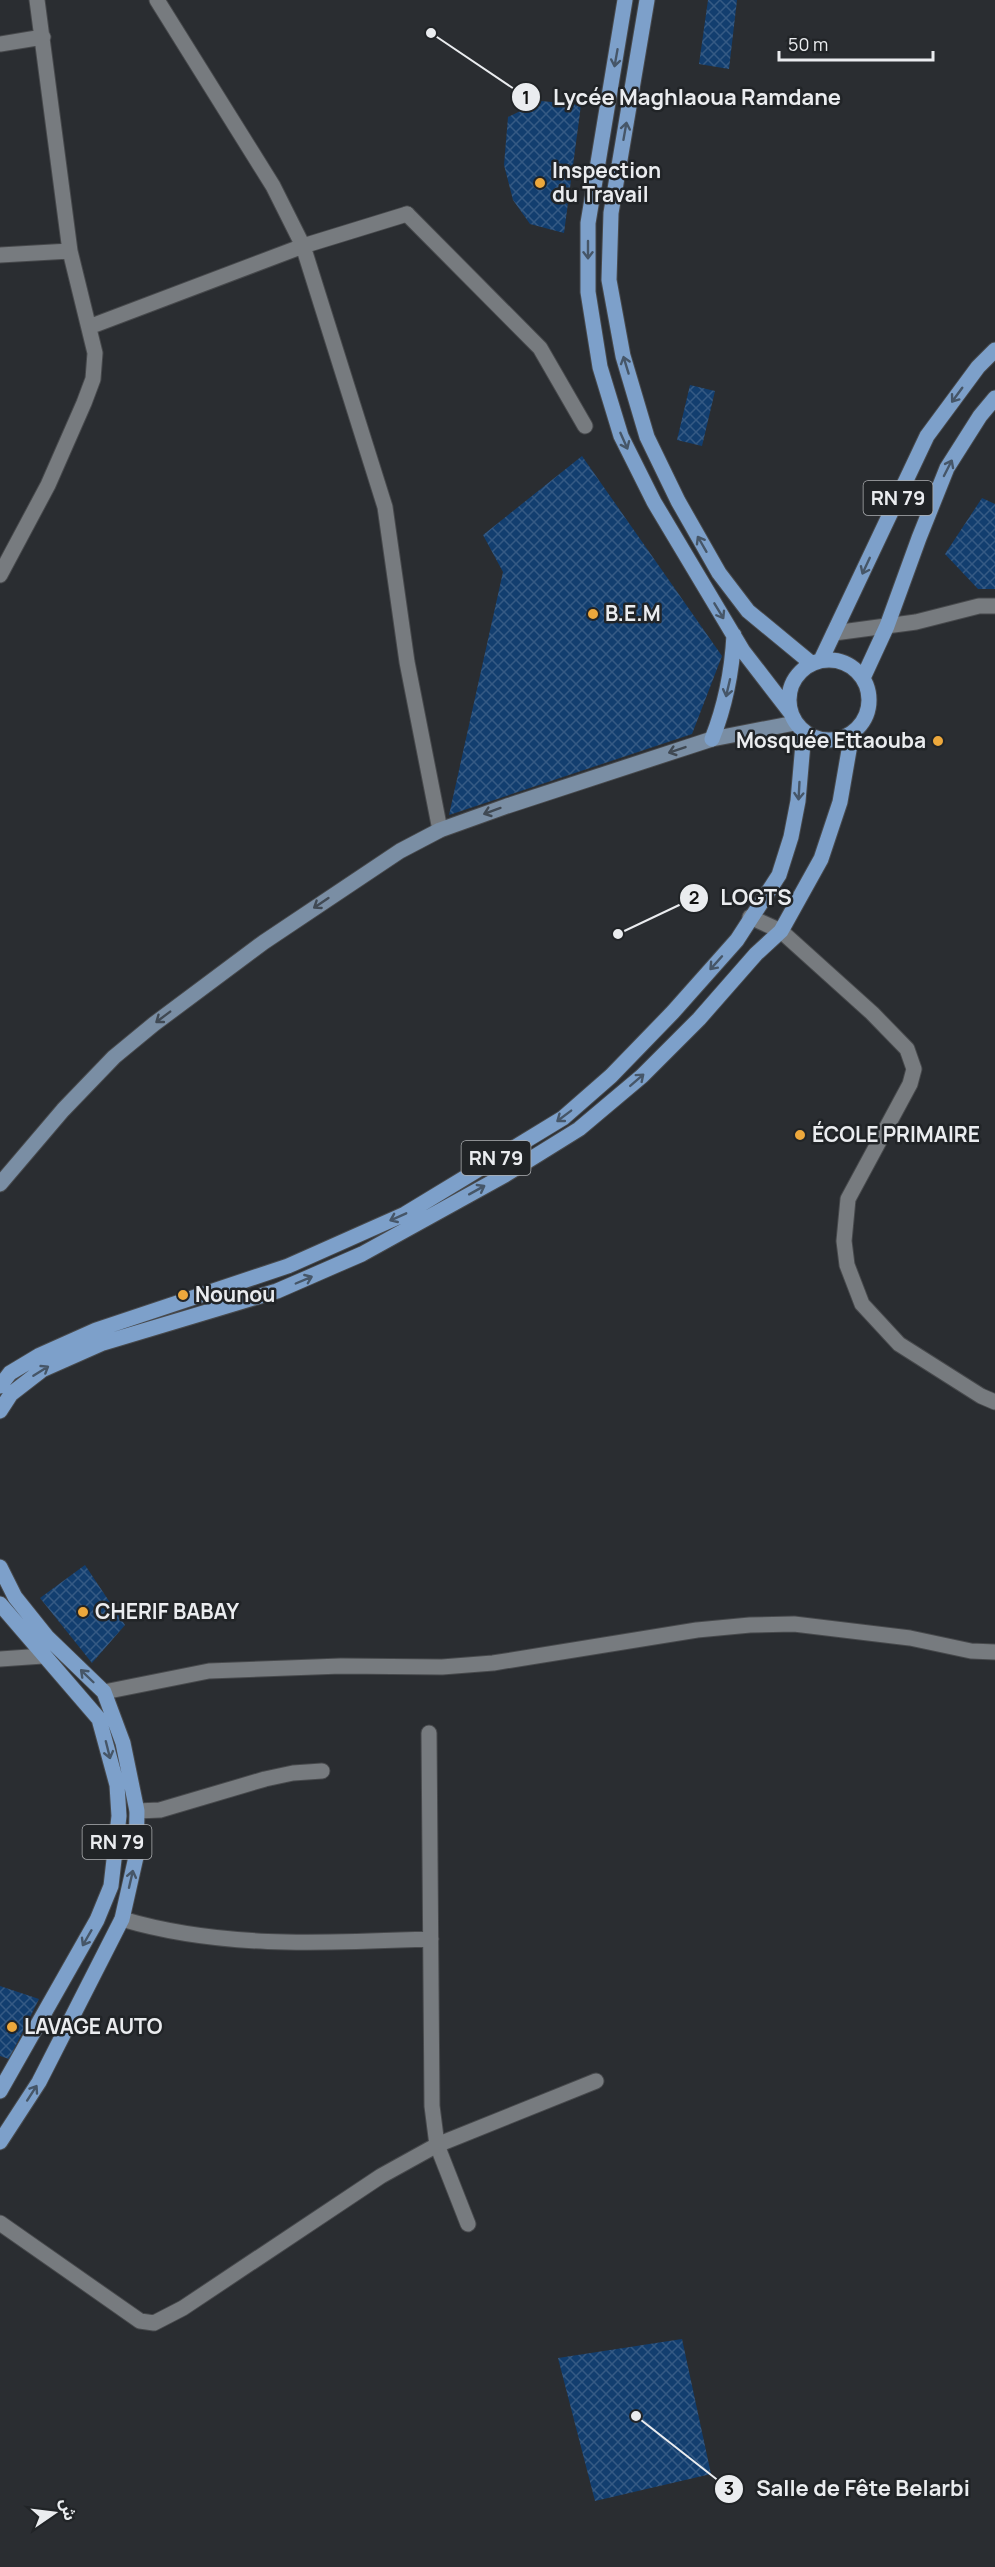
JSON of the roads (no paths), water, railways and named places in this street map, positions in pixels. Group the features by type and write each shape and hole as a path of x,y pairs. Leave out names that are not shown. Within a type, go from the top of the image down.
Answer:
{"main road":[{"path":"625,0 588,223 588,292 600,367 626,446 654,502 734,635 796,722 815,738 828,741 840,739 852,733 867,713 869,701 863,678 857,671 840,661 816,661 748,611 719,573 678,501 647,437 623,356 609,280 611,213 647,0"},
{"name":"RN 79","path":"816,661 834,633 927,436 978,367 995,350"},
{"name":"RN 79","path":"863,678 887,627 947,468 980,416 995,398"},
{"path":"712,738 721,715 732,671 734,635"},
{"path":"796,722 789,689 794,679 816,661"},
{"path":"0,1184 99,1072 154,1024 264,942 400,851 440,830 712,738 796,722"},
{"name":"RN 79","path":"0,1386 9,1373 40,1355 96,1330 288,1266 405,1214 563,1118 610,1076 737,940 750,916 779,875 791,837 798,801 796,722"},
{"path":"0,1411 11,1394 42,1370 103,1343 277,1291 362,1254 514,1169 579,1129 642,1076 699,1018 756,954 781,931 821,859 840,802 852,733"},
{"path":"0,1567 15,1597 47,1637 104,1692 123,1743 137,1811 136,1857 122,1919 39,2082 0,2142"},
{"name":"RN 79","path":"0,1604 43,1656 88,1703 99,1719 117,1785 118,1833 111,1886 97,1920 0,2091"}],"street":[{"path":"0,575 48,485 84,404 93,378 95,352 70,251 37,0"},
{"path":"157,0 273,186 303,246 385,507 407,662 440,830"},
{"path":"0,44 43,37"},
{"path":"89,327 303,246 407,214 540,348 585,426"},
{"path":"0,255 70,251"},
{"path":"834,633 887,627 979,606 995,606"},
{"path":"750,916 781,931 872,1013 907,1049 914,1069 910,1084 848,1199 844,1241 848,1265 862,1304 899,1344 981,1396 995,1402"},
{"path":"104,1692 209,1671 341,1665 442,1666 493,1663 697,1630 750,1625 794,1624 910,1638 971,1651 995,1652"},
{"path":"0,1659 43,1656"},
{"path":"429,1733 432,2106 437,2145 468,2224"},
{"path":"137,1811 160,1810 293,1773 322,1771"},
{"path":"122,1919 160,1930 255,1942 431,1939"},
{"path":"0,2223 140,2321 154,2323 183,2308 372,2182 437,2145 596,2081"}],"place":[{"name":"Lycée Maghlaoua Ramdane","path":"431,33"},
{"name":"Inspection du Travail","path":"540,183"},
{"name":"B.E.M","path":"593,614"},
{"name":"Mosquée Ettaouba","path":"938,741"},
{"name":"LOGTS","path":"618,934"},
{"name":"ÉCOLE PRIMAIRE","path":"800,1135"},
{"name":"Nounou","path":"183,1295"},
{"name":"CHERIF BABAY","path":"83,1612"},
{"name":"LAVAGE AUTO","path":"12,2027"},
{"name":"Salle de Fête Belarbi","path":"636,2416"}]}
